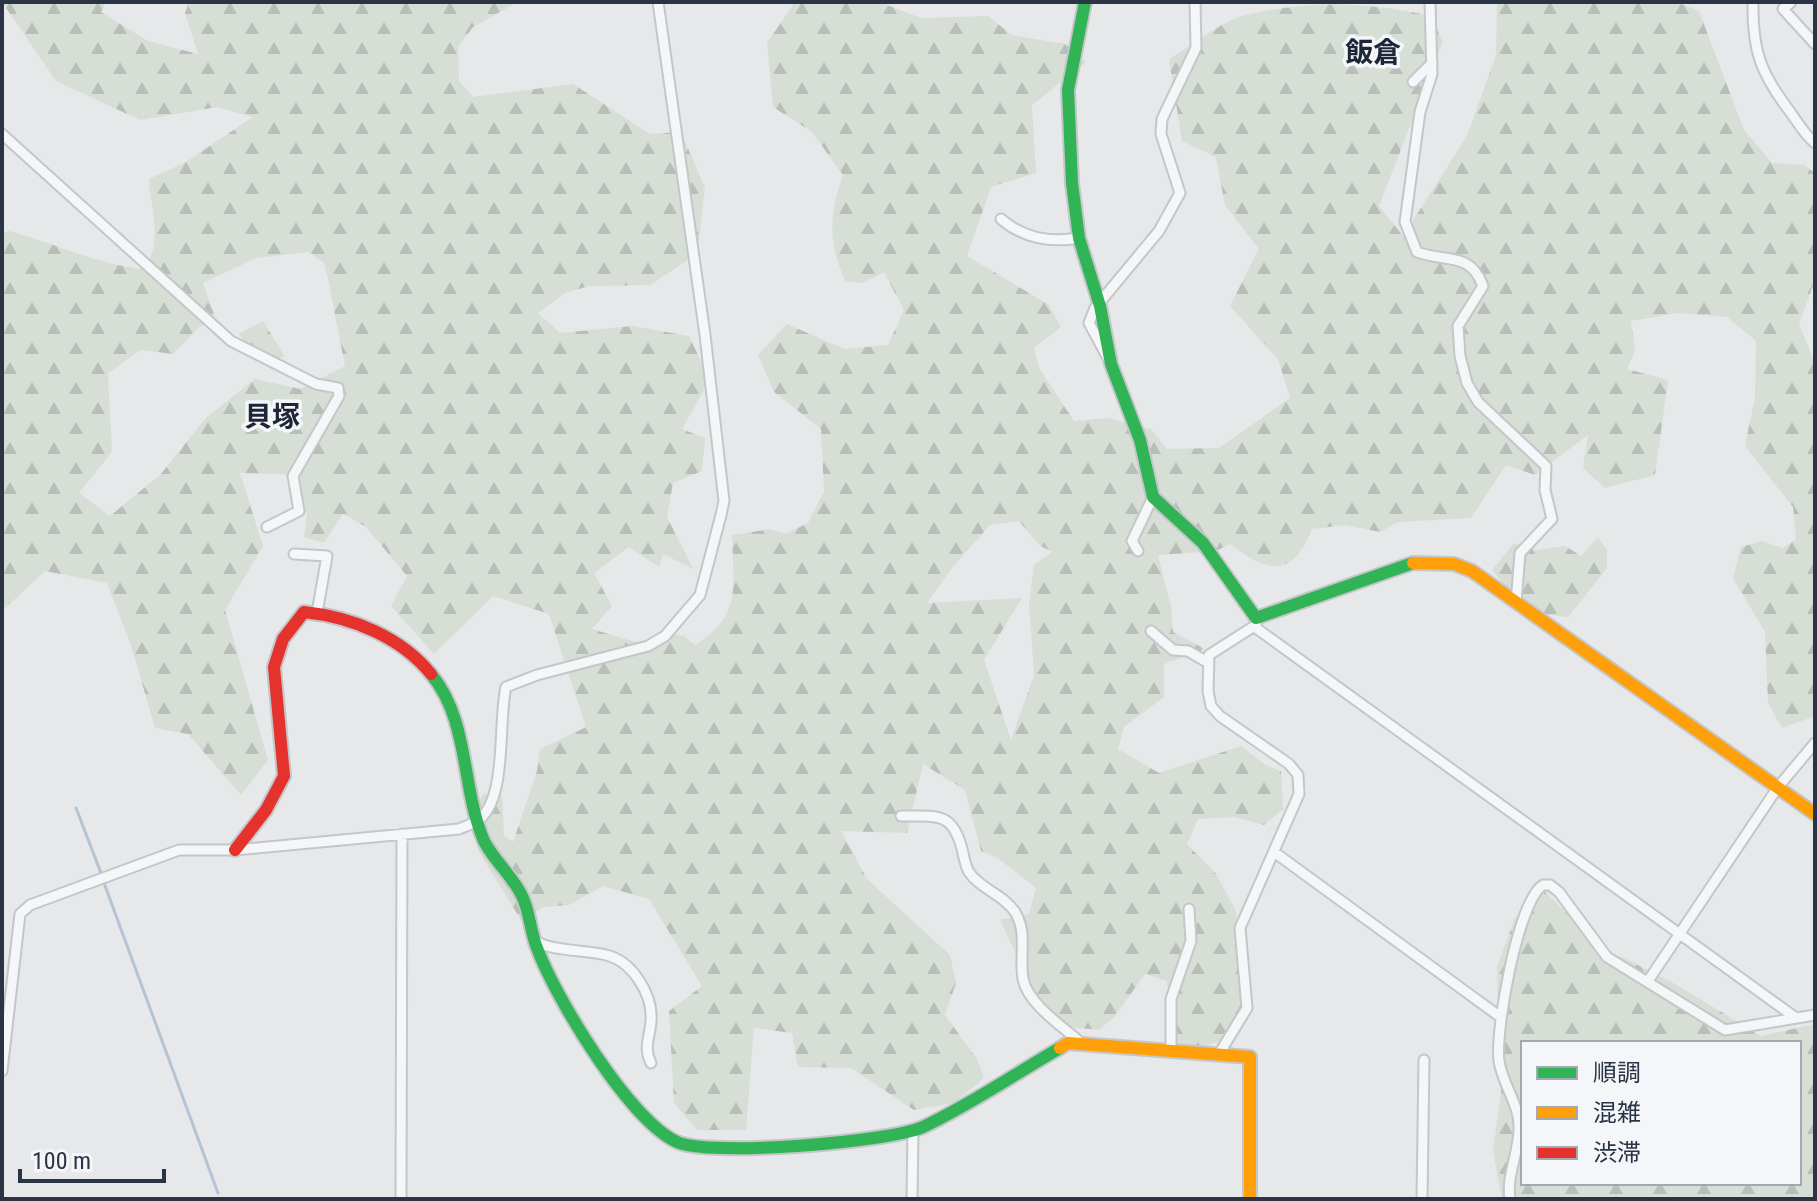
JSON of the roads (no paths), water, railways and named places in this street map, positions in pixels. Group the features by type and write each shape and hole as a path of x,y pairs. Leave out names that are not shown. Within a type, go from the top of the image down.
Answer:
{"street":[{"path":"2,1071 20,914 30,905 179,850 235,850 459,829 480,819 489,807 499,767 506,687 648,646 665,636 700,595 724,501 705,335 658,2"},
{"path":"1085,2 1067,104 1079,238 1100,306 1111,364 1140,440 1153,497 1203,543 1256,623 1796,1018"},
{"path":"1100,306 1159,231 1180,193 1161,134 1162,119 1196,48 1195,2"},
{"path":"1430,2 1432,63 1420,112 1405,222 1417,252 1469,263 1478,273 1483,286 1458,326 1467,383 1478,402 1546,466 1545,490 1552,519 1520,553 1516,603"},
{"path":"1753,2 1752,33 1758,59 1771,89 1815,143"},
{"path":"1791,2 1783,9 1815,44"},
{"path":"1413,82 1432,63"},
{"path":"2,134 231,341 316,384 338,388 339,396 293,476 299,511 267,527"},
{"path":"1001,219 1014,231 1053,243 1079,238"},
{"path":"1138,551 1132,541 1153,497"},
{"path":"294,554 327,556 317,613"},
{"path":"1219,1054 1247,1008 1239,936 1299,794 1298,775 1289,764 1220,716 1211,706 1209,655 1256,623 1423,561 1454,564 1472,571 1815,814"},
{"path":"235,850 275,797 285,768 277,708 271,692 279,642 304,612 386,633 430,668 460,735 481,833 525,900 535,940 585,1038 615,1080 676,1142 697,1147 744,1147 913,1130 1068,1043 1171,1049 1250,1057 1250,1199"},
{"path":"1151,631 1173,650 1188,651 1207,662"},
{"path":"1648,981 1778,787 1815,743"},
{"path":"901,816 941,817 957,829 968,871 1002,897 1016,913 1023,930 1024,980 1029,990 1050,1016 1080,1042"},
{"path":"401,1199 402,834"},
{"path":"1274,852 1499,1016"},
{"path":"1510,1199 1509,1179 1519,1128 1499,1062 1499,1016 1528,902 1543,885 1559,892 1607,957 1725,1030 1815,1015"},
{"path":"1171,1049 1171,999 1191,941 1189,909"},
{"path":"535,940 541,946 578,948 617,958 630,967 641,986 651,1016 646,1045 651,1063"},
{"path":"1422,1199 1424,1060"},
{"path":"912,1199 913,1130"}],"waterway":[{"path":"76,808 101,873"},
{"path":"104,883 218,1193"}],"district":[{"name":"飯倉","path":"1373,52"},
{"name":"貝塚","path":"272,416"}]}
